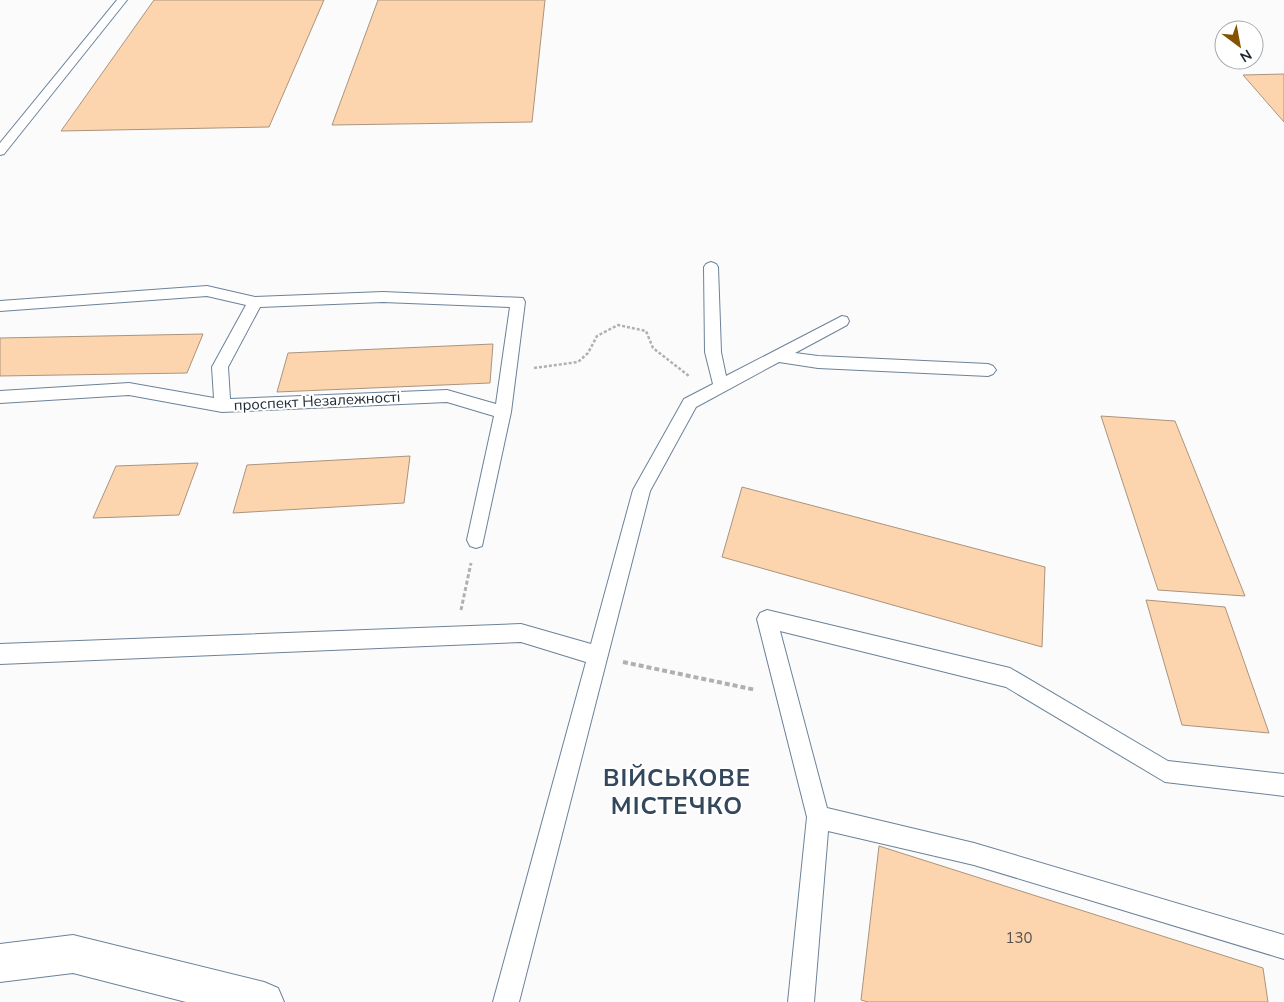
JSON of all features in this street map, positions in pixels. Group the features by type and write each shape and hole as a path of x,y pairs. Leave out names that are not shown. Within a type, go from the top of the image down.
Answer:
{"main road":[{"path":"0,963 73,954 264,1002"}],"lane":[{"path":"0,151 122,0"},
{"path":"710,268 715,389"},
{"path":"0,306 207,291 255,302 383,297 518,302 503,412 476,540"},
{"path":"222,406 220,367 255,302"},
{"path":"506,1002 642,490 690,403 842,321"},
{"path":"777,356 818,362 988,370"},
{"name":"проспект Незалежності","path":"0,397 129,389 222,406 447,396 503,412"},
{"path":"801,1002 818,817 767,619 1010,678 1165,771 1284,785"},
{"path":"0,654 521,633 598,656"},
{"path":"818,817 974,854 1284,947"}],"path":[{"path":"508,373 578,362 588,353 598,336 618,325 646,331 653,348 715,389"},
{"path":"456,636 476,540"},
{"path":"598,656 786,696"}],"building":[{"path":"154,0 324,0 269,127 61,131"},
{"path":"378,0 545,0 532,122 332,125"},
{"path":"1284,74 1284,122 1243,75"},
{"path":"203,334 187,373 0,376 0,338"},
{"path":"493,344 490,383 277,392 288,353"},
{"path":"1101,416 1175,421 1245,596 1158,590"},
{"path":"410,456 404,503 233,513 247,465"},
{"path":"198,463 179,515 93,518 116,466"},
{"path":"742,487 1045,567 1042,647 722,557"},
{"path":"1146,600 1225,607 1269,733 1182,725"},
{"path":"879,846 1263,968 1268,1002 868,1002 861,1000"}],"district":[{"name":"ВІЙСЬКОВЕ МІСТЕЧКО","path":"677,792"}]}
